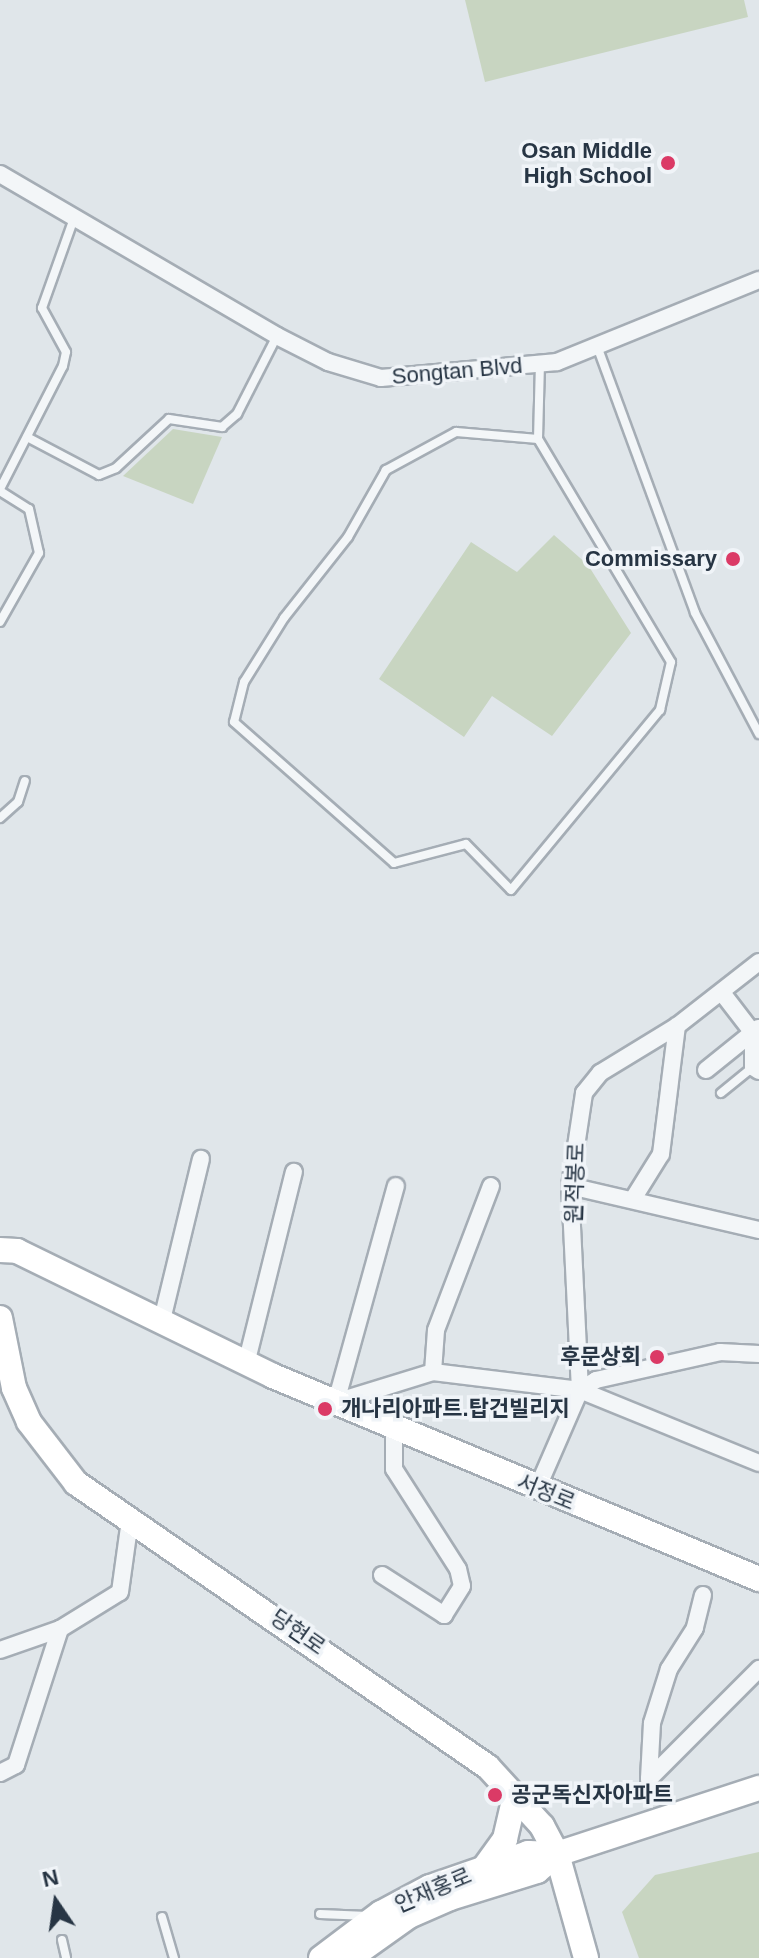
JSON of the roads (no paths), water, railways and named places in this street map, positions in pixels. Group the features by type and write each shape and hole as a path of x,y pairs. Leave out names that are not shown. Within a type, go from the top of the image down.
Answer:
{"street":[{"name":"Songtan Blvd","path":"0,174 277,336 328,362 381,378 540,364 597,346 759,280"},
{"name":"원적봉로","path":"537,1489 580,1390 570,1186 584,1093 600,1073 677,1026 757,967"},
{"path":"723,994 756,1031 756,1069"},
{"path":"633,1199 661,1154 677,1026"},
{"path":"706,1070 756,1031"},
{"path":"161,1324 201,1159"},
{"path":"246,1364 294,1172"},
{"path":"336,1402 396,1186"},
{"path":"433,1372 436,1330 491,1186"},
{"path":"570,1186 759,1230"},
{"name":"서정로","path":"0,1250 17,1251 246,1364 537,1489 759,1579"},
{"name":"당현로","path":"0,1318 14,1388 43,1444 76,1483 449,1737 515,1796 542,1826 557,1854 586,1958"},
{"path":"580,1390 596,1380 720,1352 759,1354"},
{"path":"336,1402 433,1372 580,1390 759,1463"},
{"path":"382,1575 444,1615 462,1586 458,1569 394,1469 394,1428"},
{"path":"0,1650 60,1629 120,1592 130,1520"},
{"path":"703,1595 695,1628 669,1669 652,1723 649,1779 759,1669"},
{"path":"0,1773 16,1765 60,1629"},
{"name":"안재홍로","path":"321,1958 377,1916 430,1887 528,1853 557,1854 759,1788"},
{"path":"484,1868 505,1839 515,1796"},
{"name":"안재홍로","path":"350,1958 409,1916 537,1871 557,1854"}],"lane":[{"path":"0,622 39,553 29,509 0,490 63,366 66,352 42,308 75,217"},
{"path":"27,437 99,475 116,468 169,419 222,427 237,414 277,336"},
{"path":"597,346 695,613 759,734"},
{"path":"538,439 456,432 386,470 348,537 284,618 244,682 234,722 394,863 466,844 511,890 660,710 671,662 538,439 540,364"},
{"path":"0,818 18,802 25,781"},
{"path":"721,1093 756,1069"},
{"path":"320,1914 377,1916"},
{"path":"162,1917 174,1958"},
{"path":"62,1940 66,1958"}],"place":[{"name":"Osan Middle High School","path":"668,163"},
{"name":"Commissary","path":"733,559"},
{"name":"후문상회","path":"657,1357"},
{"name":"개나리아파트.탑건빌리지","path":"325,1409"},
{"name":"공군독신자아파트","path":"495,1795"}]}
